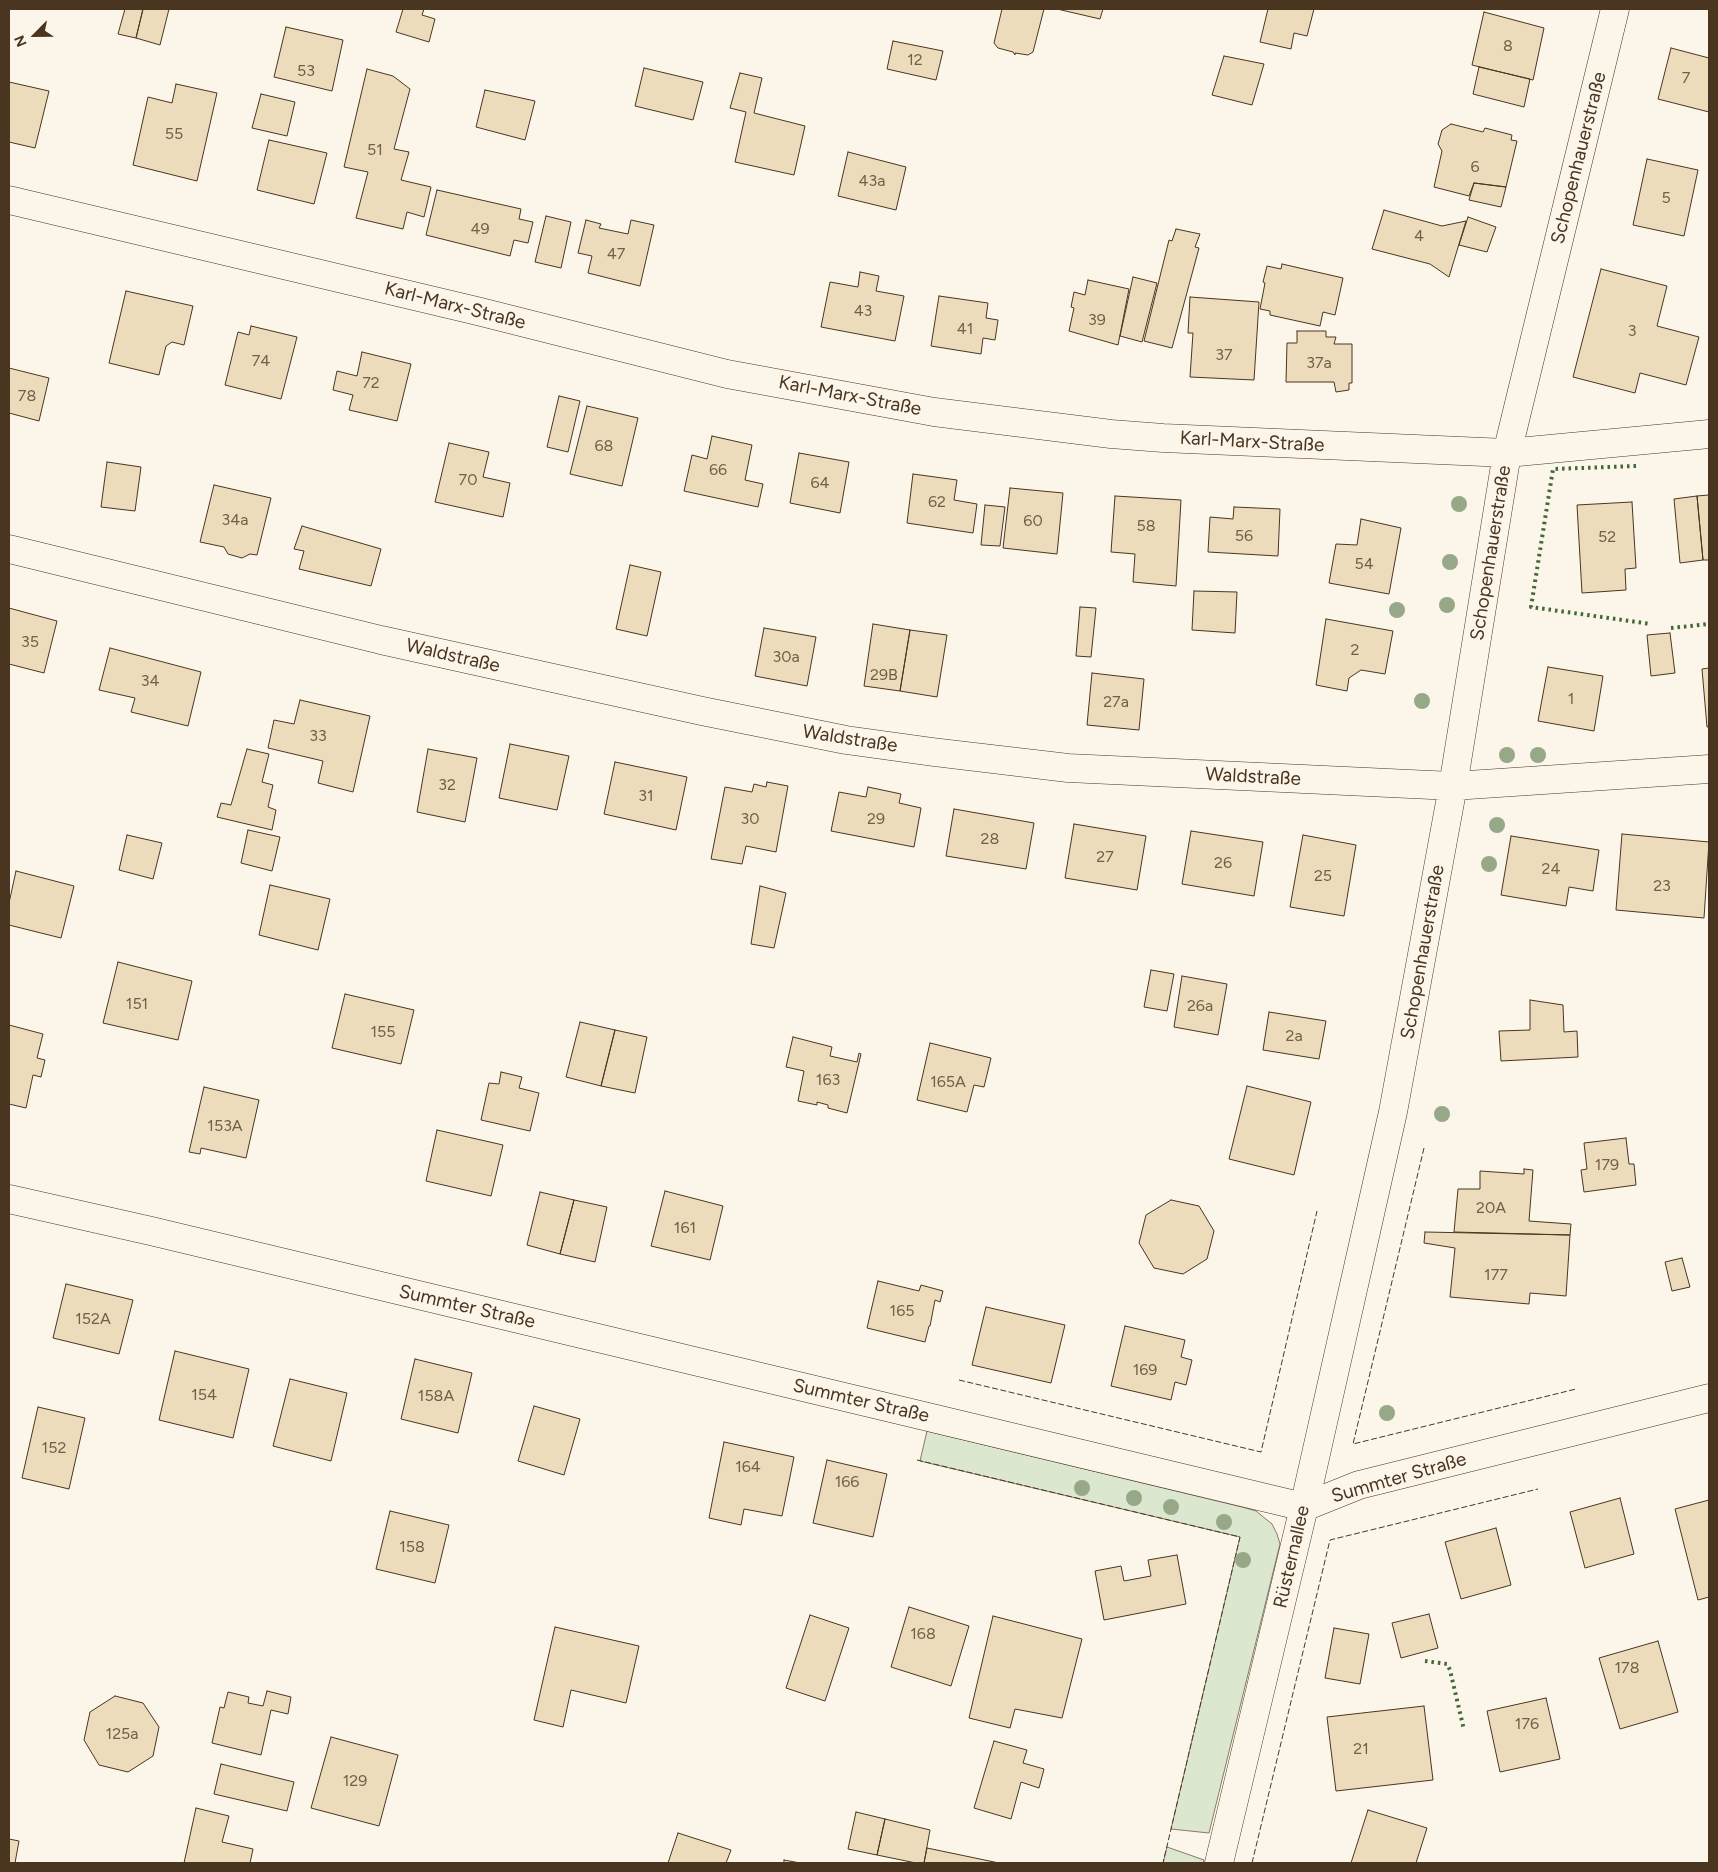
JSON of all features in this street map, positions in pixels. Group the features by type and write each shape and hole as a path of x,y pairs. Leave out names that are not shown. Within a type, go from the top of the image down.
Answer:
{"street":[{"name":"Schopenhauerstraße","path":"1395,1103 1453,786 1507,453 1615,9"},
{"name":"Karl-Marx-Straße","path":"9,200 477,311 727,374 934,412 1111,434 1163,438 1507,453 1709,434"},
{"name":"Waldstraße","path":"9,549 381,640 702,711 846,740 1068,768 1453,786 1709,769"},
{"name":"Rüsternallee","path":"1219,1863 1304,1507 1395,1103"},
{"name":"Summter Straße","path":"9,1199 151,1231 1304,1507 1359,1485 1709,1398"}],"green space":[{"path":"927,1431 1242,1507 1256,1511 1272,1524 1280,1544 1209,1833 1171,1829 1240,1537 920,1461"},
{"path":"1167,1847 1204,1860 1203,1863 1163,1863"}],"building":[{"path":"125,9 143,9 136,38 118,34"},
{"path":"143,9 169,9 160,45 136,38"},
{"path":"403,9 424,9 422,15 435,19 429,42 396,32"},
{"path":"1002,9 1044,9 1033,52 1028,55 1015,53 1015,55 1013,52 998,48 994,43"},
{"path":"1057,9 1103,9 1100,19"},
{"path":"1268,9 1314,9 1307,36 1294,33 1291,49 1260,42"},
{"path":"1484,12 1544,28 1533,80 1472,65"},
{"path":"286,27 343,40 332,91 274,77"},
{"path":"893,41 943,51 936,80 887,69"},
{"path":"1671,48 1709,58 1709,112 1658,99"},
{"path":"1224,56 1264,64 1252,105 1212,95"},
{"path":"1479,67 1530,79 1524,107 1473,94"},
{"path":"644,68 703,82 693,120 635,106"},
{"path":"367,69 393,76 410,89 394,149 409,152 401,180 431,187 424,217 407,212 403,229 356,218 368,172 344,167"},
{"path":"740,73 762,78 754,113 805,126 794,175 735,162 746,112 730,108"},
{"path":"9,82 49,91 35,148 9,142"},
{"path":"176,84 217,93 197,181 133,165 148,97 172,103"},
{"path":"485,90 535,101 525,140 476,127"},
{"path":"261,94 295,102 287,136 252,128"},
{"path":"1451,124 1483,132 1485,128 1512,135 1511,140 1517,141 1506,187 1474,183 1469,196 1434,187 1442,151 1438,144 1442,130"},
{"path":"269,140 327,153 314,204 257,190"},
{"path":"848,152 906,167 896,210 838,196"},
{"path":"1647,159 1698,170 1684,236 1633,225"},
{"path":"1474,183 1506,187 1501,207 1469,200"},
{"path":"437,190 521,209 519,219 533,222 528,243 514,240 510,256 426,235"},
{"path":"1384,210 1442,226 1466,221 1449,277 1430,264 1372,249"},
{"path":"546,216 571,222 561,268 535,262"},
{"path":"1468,217 1496,227 1487,252 1459,245"},
{"path":"586,220 601,224 599,228 628,234 631,220 654,225 640,286 588,273 592,256 578,253"},
{"path":"1176,229 1200,234 1195,247 1199,248 1172,348 1144,341 1169,240 1172,241"},
{"path":"1282,264 1343,278 1335,315 1323,312 1320,326 1270,315 1270,311 1260,309 1267,266 1281,269"},
{"path":"1601,269 1667,286 1657,326 1699,337 1686,385 1640,373 1635,393 1573,377"},
{"path":"860,272 879,276 876,291 904,296 895,341 821,327 830,282 858,287"},
{"path":"1133,277 1157,283 1142,342 1120,336"},
{"path":"1088,280 1129,289 1118,345 1069,331 1074,308 1071,307 1074,292 1085,295"},
{"path":"126,291 193,306 184,345 172,342 166,346 159,375 109,363"},
{"path":"939,296 988,303 986,318 998,320 995,340 983,338 981,354 931,346"},
{"path":"1190,297 1259,302 1254,380 1190,377 1193,333 1188,333"},
{"path":"251,326 297,337 281,399 225,385 238,332 249,335"},
{"path":"1297,331 1326,331 1326,337 1336,337 1334,344 1352,344 1352,383 1349,383 1349,390 1336,392 1334,382 1286,382 1287,343 1297,343"},
{"path":"362,352 411,364 397,421 349,410 353,395 333,390 337,371 357,376"},
{"path":"9,368 49,378 39,421 9,413"},
{"path":"559,396 580,401 568,452 547,447"},
{"path":"587,406 638,418 622,486 570,474"},
{"path":"712,436 752,445 745,480 763,484 758,507 684,491 692,455 707,459"},
{"path":"449,443 489,452 483,477 510,483 503,517 435,502"},
{"path":"799,453 849,462 840,513 790,503"},
{"path":"107,462 141,467 135,511 101,507"},
{"path":"913,474 957,480 954,500 977,504 973,533 907,523"},
{"path":"214,485 271,498 257,555 250,554 242,558 228,554 224,547 200,542"},
{"path":"1010,488 1063,493 1057,554 1003,548"},
{"path":"1709,495 1709,560 1703,560 1697,496"},
{"path":"1115,496 1181,500 1176,586 1133,582 1135,554 1111,552"},
{"path":"1697,496 1703,560 1680,563 1674,499"},
{"path":"1632,502 1636,568 1625,569 1626,590 1582,593 1577,505"},
{"path":"985,505 1005,507 1000,546 981,545"},
{"path":"1234,507 1280,509 1278,556 1208,552 1210,517 1233,519"},
{"path":"1361,519 1401,528 1389,594 1329,583 1336,544 1357,545"},
{"path":"302,526 381,549 371,586 299,569 304,551 294,549"},
{"path":"630,565 661,572 647,636 616,629"},
{"path":"1194,591 1237,592 1235,633 1192,630"},
{"path":"1080,607 1096,608 1091,657 1076,656"},
{"path":"9,608 57,621 44,673 9,664"},
{"path":"1326,619 1393,631 1385,674 1361,670 1349,678 1347,691 1316,685"},
{"path":"873,624 910,630 900,691 864,686"},
{"path":"764,628 816,637 807,686 755,676"},
{"path":"910,630 947,635 937,697 900,691"},
{"path":"1670,633 1675,673 1651,676 1647,635"},
{"path":"110,648 201,672 188,726 131,712 135,698 99,690"},
{"path":"1548,667 1603,676 1594,731 1538,721"},
{"path":"1709,668 1709,727 1707,727 1702,669"},
{"path":"1092,673 1144,679 1139,730 1087,725"},
{"path":"300,700 370,716 353,792 318,783 323,761 268,748 274,720 294,724"},
{"path":"510,744 569,756 557,810 499,798"},
{"path":"247,749 269,754 262,782 273,785 268,807 276,810 272,830 217,817 221,803 231,805"},
{"path":"428,749 477,758 465,822 417,812"},
{"path":"615,762 687,777 676,830 604,814"},
{"path":"767,782 788,786 776,852 746,846 742,864 711,859 725,787 752,792 754,784 766,787"},
{"path":"868,787 901,794 899,803 921,808 914,847 831,831 839,792 866,797"},
{"path":"954,809 1034,823 1026,869 946,856"},
{"path":"1074,824 1146,836 1137,890 1065,878"},
{"path":"248,830 280,837 272,871 241,863"},
{"path":"1191,831 1263,842 1254,896 1182,884"},
{"path":"1622,834 1709,842 1704,918 1616,910"},
{"path":"127,835 162,843 153,879 119,870"},
{"path":"1303,835 1356,845 1344,916 1290,907"},
{"path":"1511,836 1599,850 1593,891 1569,887 1566,906 1501,895"},
{"path":"16,871 74,886 61,938 9,925 9,903"},
{"path":"270,885 330,899 318,950 259,935"},
{"path":"760,886 786,893 774,948 751,944"},
{"path":"118,962 192,981 178,1040 103,1023"},
{"path":"1151,970 1174,974 1167,1011 1144,1007"},
{"path":"1182,976 1227,984 1218,1035 1174,1027"},
{"path":"345,994 414,1010 401,1064 332,1048"},
{"path":"1530,1000 1563,1005 1564,1032 1577,1031 1578,1057 1501,1061 1499,1031 1530,1030"},
{"path":"1269,1012 1326,1021 1319,1059 1263,1050"},
{"path":"580,1022 615,1030 601,1086 566,1077"},
{"path":"9,1025 43,1034 37,1058 45,1060 41,1077 33,1075 26,1108 9,1104"},
{"path":"615,1030 647,1037 635,1093 601,1086"},
{"path":"793,1037 832,1047 830,1056 857,1062 859,1053 861,1054 847,1113 828,1108 828,1105 817,1102 817,1105 798,1101 804,1071 786,1067"},
{"path":"930,1043 991,1058 984,1087 974,1085 967,1112 917,1100"},
{"path":"501,1072 522,1077 519,1088 539,1093 530,1131 481,1120 489,1083 499,1084"},
{"path":"1247,1086 1311,1102 1294,1175 1229,1159"},
{"path":"204,1087 259,1100 246,1158 201,1148 200,1154 189,1152"},
{"path":"437,1130 503,1145 491,1196 426,1181"},
{"path":"1626,1138 1629,1164 1634,1164 1636,1185 1584,1192 1581,1170 1587,1169 1584,1143"},
{"path":"1524,1169 1533,1170 1529,1221 1571,1224 1570,1235 1454,1232 1458,1189 1480,1189 1480,1171 1524,1174"},
{"path":"665,1191 723,1206 710,1260 651,1246"},
{"path":"540,1192 574,1200 560,1254 527,1245"},
{"path":"574,1200 607,1207 595,1262 560,1254"},
{"path":"1171,1200 1199,1206 1214,1231 1207,1259 1183,1274 1154,1268 1139,1243 1146,1215"},
{"path":"1425,1232 1570,1235 1566,1296 1530,1293 1529,1304 1450,1297 1455,1248 1424,1243"},
{"path":"1682,1258 1690,1287 1672,1291 1665,1262"},
{"path":"878,1281 919,1291 921,1285 943,1291 940,1302 935,1300 925,1342 867,1328"},
{"path":"66,1284 133,1300 119,1354 53,1338"},
{"path":"986,1307 1065,1325 1051,1383 972,1365"},
{"path":"1125,1326 1185,1340 1181,1357 1192,1360 1186,1385 1175,1382 1171,1400 1111,1386"},
{"path":"175,1351 249,1369 233,1438 159,1420"},
{"path":"415,1359 472,1373 458,1433 401,1419"},
{"path":"290,1379 347,1393 331,1461 273,1446"},
{"path":"534,1406 580,1419 564,1475 518,1461"},
{"path":"38,1407 85,1418 69,1489 22,1478"},
{"path":"724,1442 794,1457 782,1516 744,1509 741,1525 709,1518"},
{"path":"827,1460 887,1474 873,1537 813,1523"},
{"path":"1620,1498 1634,1554 1585,1568 1570,1512"},
{"path":"1709,1500 1709,1597 1698,1600 1675,1509"},
{"path":"390,1511 449,1525 435,1583 376,1569"},
{"path":"1496,1528 1511,1585 1461,1599 1445,1542"},
{"path":"1177,1555 1186,1604 1104,1620 1095,1571 1121,1566 1124,1581 1151,1576 1148,1560"},
{"path":"909,1607 969,1626 951,1686 891,1667"},
{"path":"1429,1614 1438,1648 1401,1658 1392,1623"},
{"path":"810,1615 849,1628 825,1701 786,1688"},
{"path":"993,1616 1082,1639 1062,1718 1015,1709 1010,1728 969,1718"},
{"path":"555,1627 639,1646 626,1703 571,1690 563,1727 534,1720"},
{"path":"1334,1628 1369,1634 1360,1684 1325,1678"},
{"path":"1658,1641 1678,1712 1620,1729 1599,1658"},
{"path":"267,1691 291,1697 288,1714 271,1710 261,1755 212,1743 220,1707 224,1708 228,1692 249,1697 248,1703 263,1706"},
{"path":"115,1696 143,1703 159,1727 153,1756 128,1772 99,1765 84,1740 90,1712"},
{"path":"1546,1698 1560,1759 1500,1772 1487,1711"},
{"path":"1424,1706 1433,1780 1336,1791 1327,1717"},
{"path":"331,1737 398,1755 379,1826 311,1808"},
{"path":"994,1741 1027,1750 1023,1763 1044,1769 1039,1788 1021,1782 1011,1819 974,1808"},
{"path":"221,1764 294,1782 287,1811 214,1794"},
{"path":"196,1808 229,1816 222,1842 253,1849 250,1863 184,1863"},
{"path":"1368,1810 1427,1828 1416,1863 1351,1863"},
{"path":"856,1812 885,1819 877,1855 848,1849"},
{"path":"885,1819 930,1830 924,1863 877,1855"},
{"path":"678,1833 731,1850 726,1863 668,1863"},
{"path":"9,1839 19,1841 15,1863 9,1863"},
{"path":"927,1848 999,1863 924,1863"},
{"path":"784,1860 800,1863 784,1863"}],"hedge":[{"path":"1636,466 1553,469 1531,607 1651,624"},
{"path":"1671,628 1709,624"},
{"path":"1425,1661 1447,1664 1464,1730"}],"fence":[{"path":"1424,1148 1353,1444 1576,1389"},
{"path":"959,1380 1261,1452 1317,1211"},
{"path":"917,1460 1240,1537 1163,1863"},
{"path":"1252,1863 1330,1540 1538,1489"}]}
